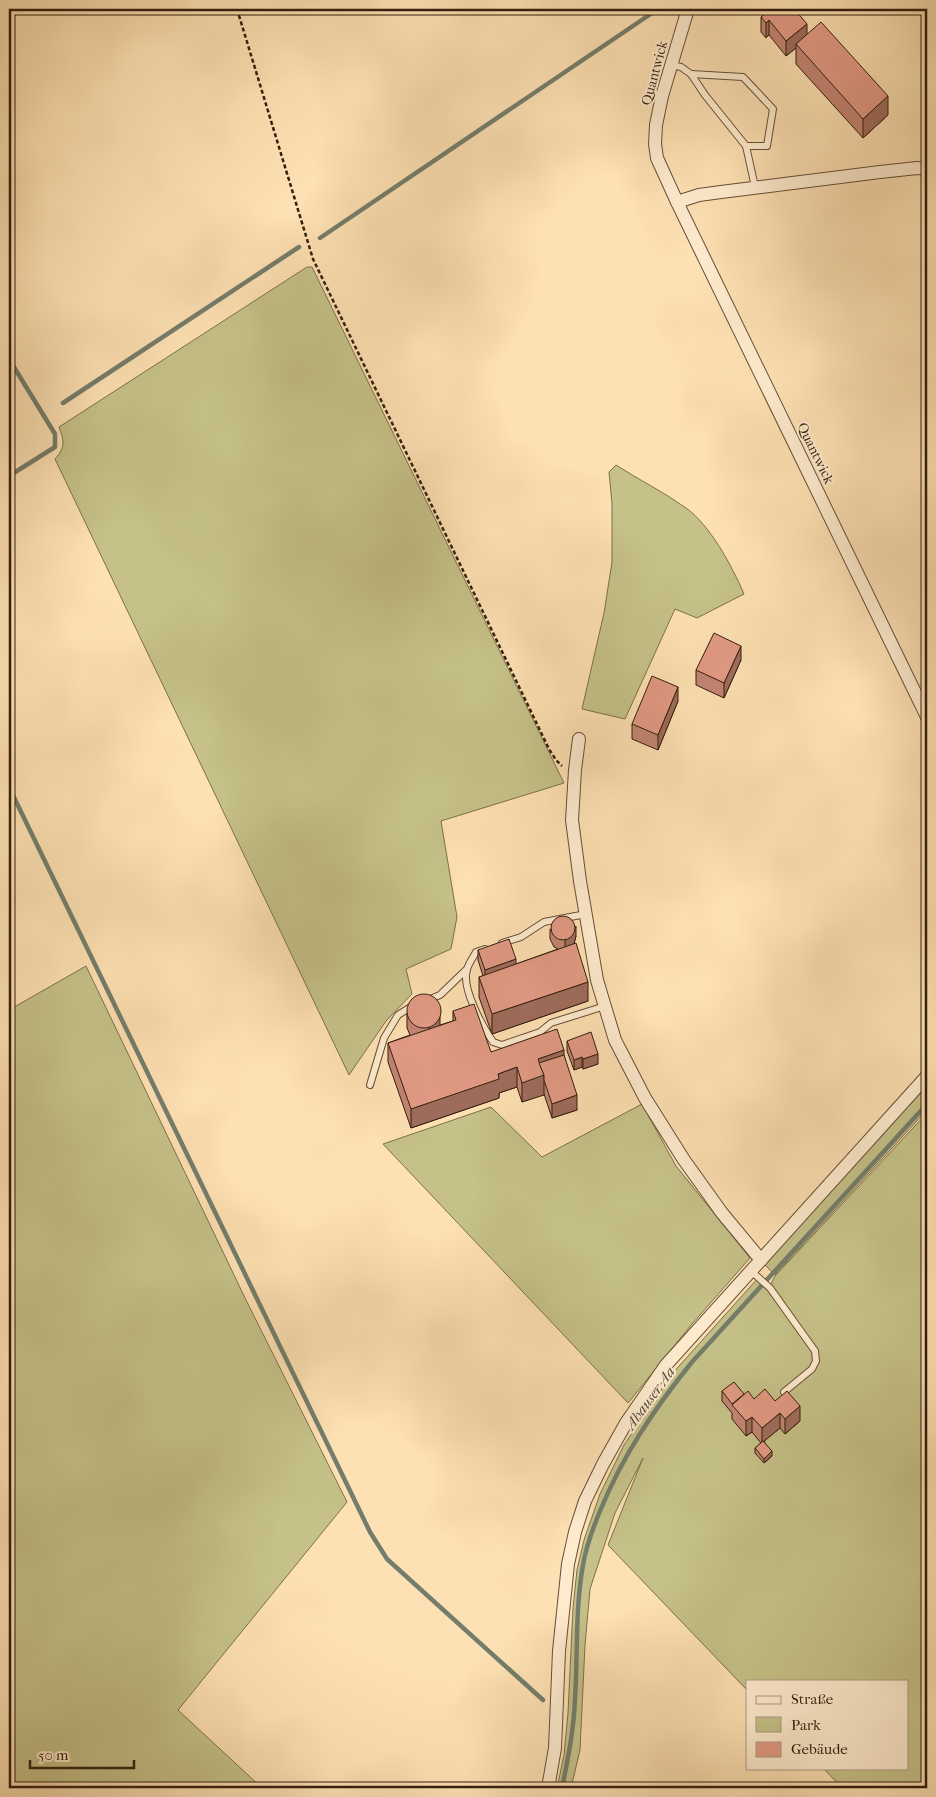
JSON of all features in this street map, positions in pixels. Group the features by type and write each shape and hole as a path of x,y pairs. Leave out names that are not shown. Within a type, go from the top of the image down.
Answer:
{"street":[{"name":"Quantwick","path":"688,9 662,96 656,125 655,144 657,158 927,717"},
{"path":"677,202 699,195 755,187 917,168 927,169"},
{"path":"579,739 572,820 597,980 616,1040 645,1098 684,1160 722,1213 761,1260"},
{"path":"548,1788 555,1748 563,1600 573,1540 585,1501 603,1464 646,1392 666,1365 754,1274 761,1260 927,1076"}],"lane":[{"path":"672,65 681,67 691,74 705,95 746,146 755,187"},
{"path":"691,74 744,77 773,109 767,146 746,146"},
{"path":"370,1085 384,1038 398,1015 414,1005 422,1004 440,995 466,970 476,952 521,937 544,922 586,914"},
{"path":"466,970 467,988 486,1032 493,1042 502,1045 540,1032 551,1023 605,1006"},
{"path":"754,1274 770,1288 815,1351 815,1365 812,1369 784,1392"}],"path":[{"path":"237,9 313,259 549,749 566,770 575,770"}],"green space":[{"path":"307,267 312,267 564,783 441,821 457,917 451,949 406,969 412,994 386,1021 349,1075 55,459 61,451 63,444 59,427"},
{"path":"616,465 695,515 720,547 744,594 697,618 675,609 625,719 582,709 604,613 612,562 612,504 609,472"},
{"path":"86,966 246,1300 347,1502 178,1710 262,1788 9,1788 9,1010"},
{"path":"927,1080 927,1110 775,1275 763,1263"},
{"path":"642,1104 676,1166 750,1258 692,1324 628,1403 383,1144 491,1107 542,1157"},
{"path":"927,1113 927,1788 842,1788 825,1770 908,1770 908,1680 746,1680 746,1689 608,1545 643,1458 615,1513 590,1589 585,1645 580,1750 571,1788 557,1788 564,1755 568,1713 573,1608 577,1570 584,1540 600,1494 624,1445 671,1375 759,1277 769,1288 775,1276"}],"building":[{"path":"771,9 796,9 807,24 786,41 769,20 766,23 761,17"},
{"path":"821,22 888,96 863,119 796,44"},
{"path":"714,633 741,646 724,683 696,670"},
{"path":"652,676 678,687 658,735 632,724"},
{"path":"563,916 572,919 575,928 572,937 563,940 554,937 551,928 554,919"},
{"path":"509,939 516,959 485,970 478,950"},
{"path":"576,943 588,982 492,1014 479,977"},
{"path":"424,994 436,999 441,1011 436,1023 424,1028 412,1023 407,1011 412,999"},
{"path":"474,1004 491,1052 557,1029 564,1050 538,1059 544,1075 522,1083 517,1067 498,1074 499,1079 411,1109 388,1043 456,1020 453,1011"},
{"path":"591,1032 598,1054 574,1060 567,1041"},
{"path":"564,1055 577,1095 552,1104 539,1063"},
{"path":"734,1382 744,1394 732,1404 722,1391"},
{"path":"765,1389 775,1401 787,1391 800,1406 785,1419 780,1413 762,1428 752,1417 746,1421 732,1405 748,1391 754,1399"},
{"path":"763,1441 772,1451 764,1459 755,1448"}],"waterway":[{"path":"320,238 658,9"},
{"path":"63,403 299,247"},
{"path":"9,359 55,434 55,447 9,476"},
{"path":"9,787 370,1532 387,1559 543,1700"},
{"name":"Ahauser Aa","path":"562,1788 573,1721 580,1582 583,1565 595,1524 609,1490 629,1452 652,1415 692,1362 927,1104"}]}
